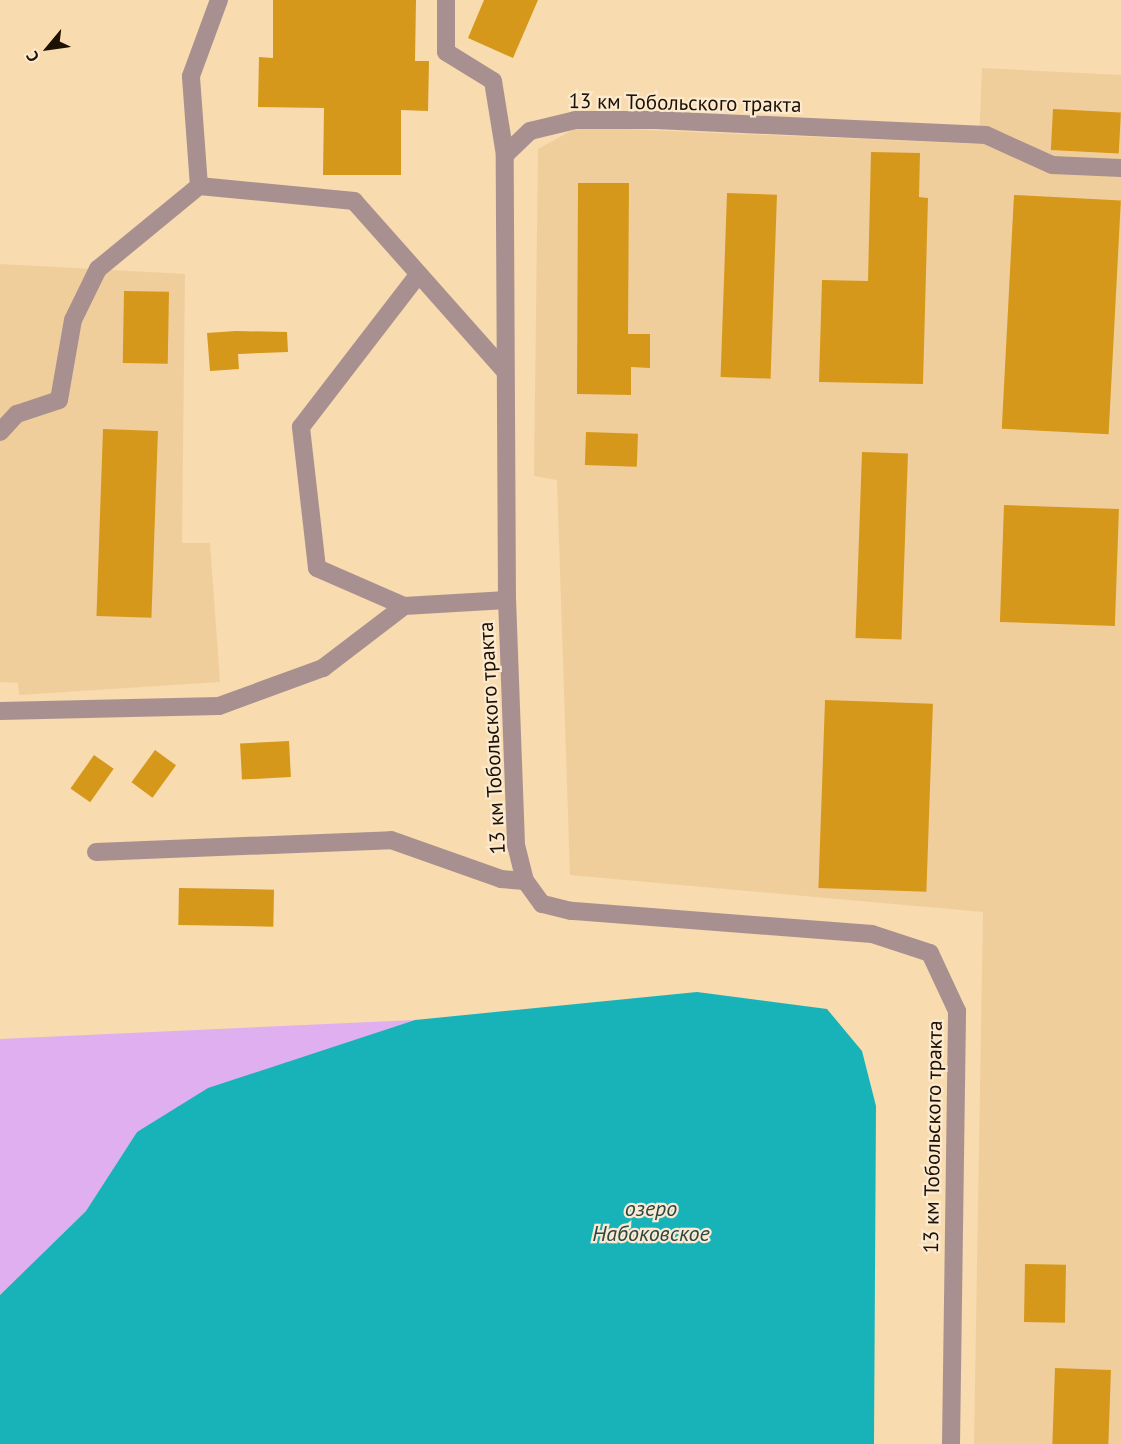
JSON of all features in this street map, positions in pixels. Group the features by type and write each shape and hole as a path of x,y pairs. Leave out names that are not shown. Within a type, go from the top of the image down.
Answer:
{"street":[{"path":"199,186 191,76 219,0"},
{"path":"446,0 446,52 493,81 505,155"},
{"name":"13 км Тобольского тракта","path":"951,1444 957,1011 930,953 872,934 571,911 542,904 525,880 516,844 507,600 505,155 530,131 576,120 902,130 986,135 1052,165 1121,168"},
{"path":"0,432 18,414 58,400 73,320 98,270 199,186 354,201 505,371"},
{"path":"419,274 301,427 317,568 404,606 507,600"},
{"path":"0,711 219,706 323,668 404,606"},
{"path":"96,852 391,840 501,879 525,880"}],"shaded area":[{"path":"982,68 1121,75 1121,1444 974,1444 983,912 570,875 557,480 534,476 538,149 578,127 979,144"},
{"path":"0,264 185,274 182,543 210,543 220,682 19,695 18,683 0,682"},
{"path":"415,1020 281,1065 137,1132 86,1211 0,1295 0,1039"}],"water":[{"name":"озеро Набоковское","path":"697,992 827,1009 862,1051 876,1106 874,1444 0,1444 0,1295 86,1211 137,1132 208,1088 415,1020"}],"building":[{"path":"273,0 416,0 415,61 429,61 428,111 401,110 401,175 323,175 324,108 258,107 259,57 273,58"},
{"path":"484,0 538,0 513,58 468,38"},
{"path":"1053,109 1121,113 1119,154 1051,150"},
{"path":"871,152 920,153 919,197 928,198 923,384 819,382 822,280 868,281"},
{"path":"578,183 629,183 628,334 650,334 650,368 631,367 631,395 577,394"},
{"path":"727,193 777,195 771,379 721,377"},
{"path":"1014,195 1121,201 1109,434 1002,429"},
{"path":"124,291 169,292 168,364 123,363"},
{"path":"287,332 288,352 238,354 239,369 210,371 207,333"},
{"path":"103,429 158,431 151,618 96,616"},
{"path":"586,432 638,434 637,467 585,465"},
{"path":"862,452 908,454 901,639 856,638"},
{"path":"1004,505 1119,509 1115,626 1000,622"},
{"path":"825,700 933,704 926,892 818,888"},
{"path":"289,741 291,777 242,780 240,744"},
{"path":"155,750 176,765 153,798 131,782"},
{"path":"94,755 114,769 90,802 70,789"},
{"path":"179,888 274,890 273,927 178,925"},
{"path":"1025,1264 1066,1265 1065,1323 1024,1322"},
{"path":"1055,1368 1111,1370 1108,1444 1052,1444"}]}
